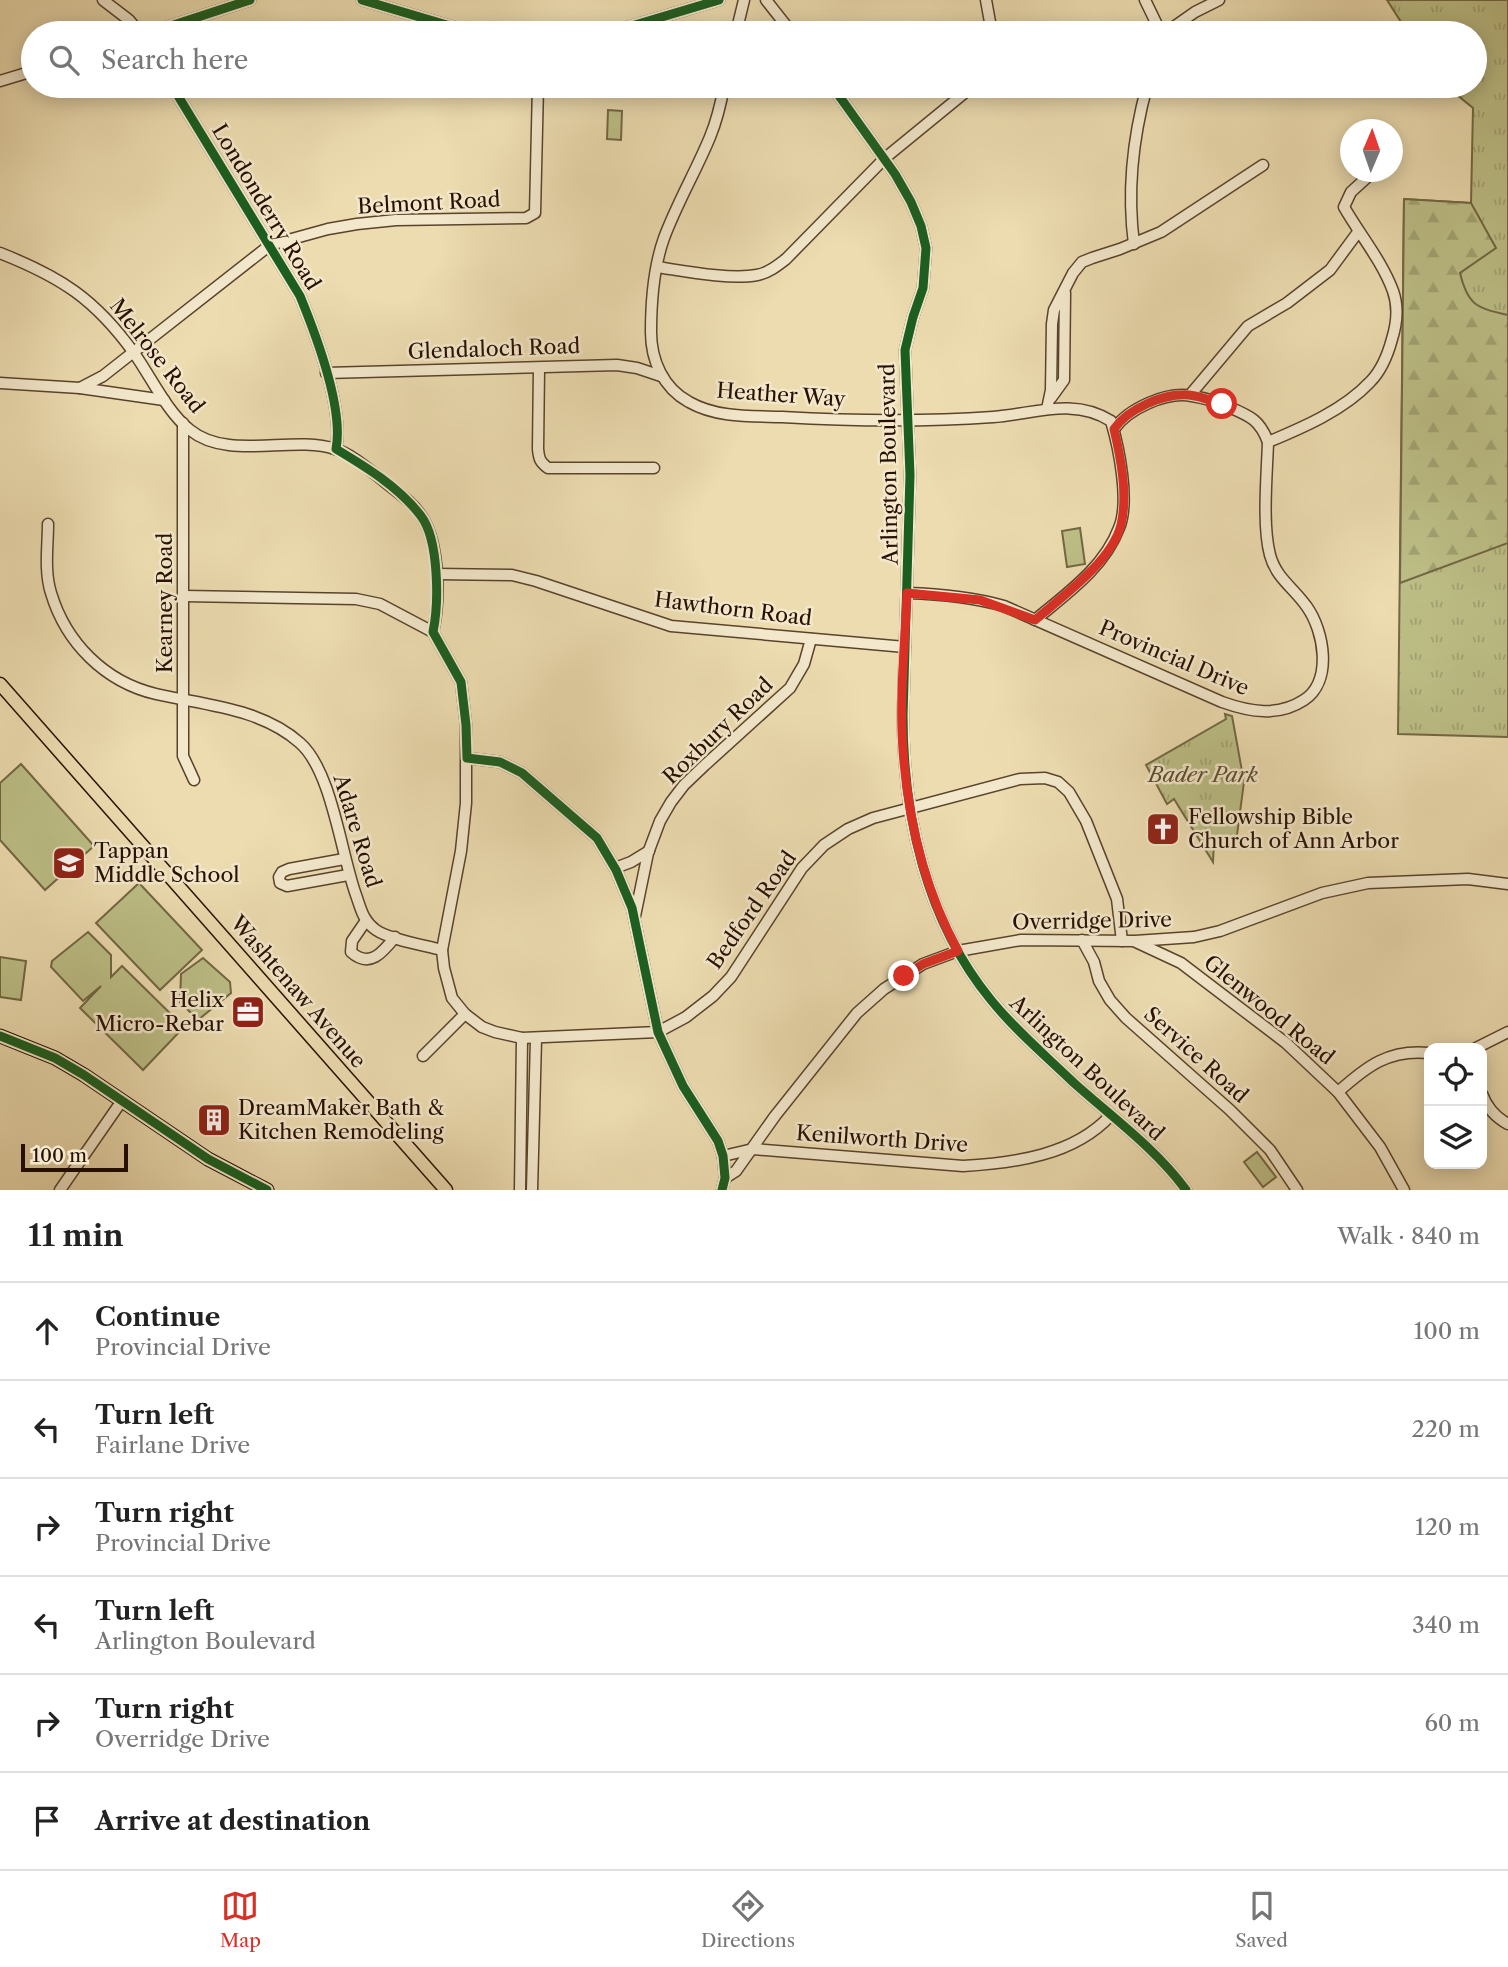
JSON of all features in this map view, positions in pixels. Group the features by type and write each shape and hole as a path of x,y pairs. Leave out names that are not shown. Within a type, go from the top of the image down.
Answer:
{"main road":[{"name":"Washtenaw Avenue","path":"0,684 446,1190"},
{"path":"0,1035 55,1058 228,1171 267,1190"},
{"name":"Washtenaw Avenue","path":"428,1168 459,1190"}],"street":[{"path":"103,0 130,21"},
{"path":"186,21 250,0"},
{"path":"362,0 433,21"},
{"path":"648,21 719,0"},
{"path":"739,21 744,0"},
{"path":"766,0 783,21"},
{"path":"986,0 990,21"},
{"path":"1145,0 1156,21"},
{"path":"1181,21 1219,0"},
{"path":"0,81 21,75"},
{"name":"Londonderry Road","path":"179,98 300,296 327,373 339,435 336,449"},
{"name":"Belmont Road","path":"80,388 103,376 270,245 357,224 397,220 526,218 534,214 538,98"},
{"name":"Heather Way","path":"721,98 710,136 664,239 657,267 651,332 652,351 661,376 674,392 688,402 726,414 907,422 1024,415 1046,409 1081,408 1111,421 1114,429"},
{"name":"Arlington Boulevard","path":"840,98 885,158 911,202 926,248 925,281 905,350 910,475 903,749 914,831 925,875 936,906 958,951 972,975 1003,1014 1148,1149 1185,1190"},
{"path":"657,267 739,276 757,275 771,270 786,259 885,158 958,98"},
{"path":"1134,244 1133,147 1144,98"},
{"path":"1046,409 1051,398 1054,310 1073,273 1082,262 1161,232 1264,165"},
{"path":"1035,620 1082,581 1105,554 1121,527 1122,476 1114,429 1121,419 1153,402 1190,395 1222,404 1251,417 1263,428 1268,442 1294,432 1370,382 1388,351 1397,322 1393,293 1382,267 1344,207 1346,198 1363,182"},
{"path":"1190,395 1248,326 1287,303 1330,270 1358,232"},
{"name":"Melrose Road","path":"0,253 68,285 91,303 133,352 164,400 190,430 211,442 236,446 336,449"},
{"name":"Glendaloch Road","path":"327,373 617,366 637,368 661,376"},
{"path":"539,368 538,449 542,464 548,468 654,468"},
{"path":"0,383 80,388 164,400"},
{"name":"Kearney Road","path":"183,423 183,756 194,780"},
{"name":"Provincial Drive","path":"907,593 980,600 1035,620 1222,702 1244,709 1272,712 1291,708 1309,697 1318,682 1322,650 1312,614 1279,576 1268,551 1268,442"},
{"path":"336,449 366,467 406,499 423,518 437,574 433,632"},
{"name":"Adare Road","path":"48,524 47,568 50,591 63,622 80,649 101,670 125,684 156,694 213,704 255,718 287,732 303,745 322,777 348,875 365,922 379,932 442,950"},
{"name":"Hawthorn Road","path":"437,574 512,575 671,626 905,647"},
{"path":"184,596 356,599 380,604 433,632 461,682 466,715 466,803 461,851 442,950 446,978 452,999 482,1027 536,1039 532,1190"},
{"name":"Roxbury Road","path":"635,919 649,851 660,821 684,785 790,688 804,664 811,639"},
{"path":"467,758 500,762 522,772 597,838 615,868 635,919 657,1032 683,1086 718,1142 723,1156 725,1178 722,1190"},
{"name":"Bedford Road","path":"536,1039 657,1032 686,1017 731,977 802,869 824,845 848,829 873,818 1020,779 1045,778 1058,782 1069,792 1086,821 1103,863 1117,899 1128,941"},
{"path":"615,868 649,851"},
{"path":"344,859 289,869 282,872 280,883 287,886 348,875"},
{"name":"Overridge Drive","path":"725,1178 736,1171 775,1116 857,1013 884,989 923,964 958,951 1021,940 1178,939 1220,931 1322,893 1356,885 1434,879 1468,879 1508,884"},
{"path":"365,922 352,941 351,951 357,957 375,959 395,937"},
{"name":"Glenwood Road","path":"1178,939 1181,963"},
{"name":"Service Road","path":"1083,940 1094,961 1099,981 1110,1000 1126,1018 1230,1110 1270,1150 1297,1190"},
{"name":"Glenwood Road","path":"1128,941 1181,963 1286,1043 1338,1093 1380,1147 1405,1190"},
{"path":"423,1056 465,1014"},
{"path":"1486,1043 1508,1032"},
{"path":"520,1190 522,1038"},
{"path":"1338,1093 1374,1063 1410,1051 1424,1052"},
{"path":"60,1190 121,1102"},
{"path":"1487,1105 1508,1124"},
{"name":"Kenilworth Drive","path":"723,1156 753,1149 963,1167 989,1165 1028,1158 1077,1143 1098,1129 1110,1116"},
{"path":"520,1153 533,1153"}],"green space":[{"path":"1387,0 1508,0 1508,737 1398,734 1404,199 1471,203 1473,108 1461,98 1487,98 1487,21 1400,21"},
{"path":"608,110 622,111 621,140 607,139"},
{"path":"1404,199 1471,203 1496,248 1460,273 1475,304 1508,315 1508,543 1400,583"},
{"path":"1080,528 1085,564 1067,567 1062,531"},
{"name":"Bader Park","path":"1225,714 1232,716 1244,782 1237,835 1214,843 1213,862 1174,799 1167,804 1146,765 1226,719"},
{"path":"21,764 94,846 45,890 0,840 0,783"},
{"path":"139,883 202,950 160,990 96,923"},
{"path":"88,932 111,955 111,977 122,966 184,1027 143,1070 80,1008 101,986 83,1001 51,967 52,961"},
{"path":"0,957 26,961 21,1000 0,997"},
{"path":"203,958 230,982 231,993 198,1020 180,1002 181,974"},
{"path":"1257,1152 1276,1177 1263,1187 1244,1162"}],"cycle path":[{"path":"186,21 250,0"},
{"path":"362,0 433,21"},
{"path":"648,21 719,0"},
{"path":"179,98 300,296 321,351 332,393 336,413 336,449 392,487 421,516 427,527 436,572 433,632 461,682 467,758 500,762 522,773 597,838 616,870 632,908 658,1032 683,1086 718,1141 723,1156 725,1178 722,1190"},
{"path":"841,98 895,174 911,202 926,248 923,288 905,350 910,475 903,715 908,791 923,866 950,936 991,1000 1042,1053 1147,1147 1186,1190"},
{"path":"0,1036 55,1058 208,1159 267,1190"}],"place":[{"name":"Fellowship Bible Church of Ann Arbor","path":"1163,829"},
{"name":"Tappan Middle School","path":"69,863"},
{"name":"Helix Micro-Rebar","path":"248,1012"},
{"name":"DreamMaker Bath & Kitchen Remodeling","path":"214,1120"}],"route":[{"path":"904,976 923,964 958,951 936,906 914,831 903,749 907,593 980,600 1004,606 1035,620 1082,581 1105,554 1121,527 1122,476 1114,429 1121,419 1153,402 1173,397 1190,395 1222,404"}]}
